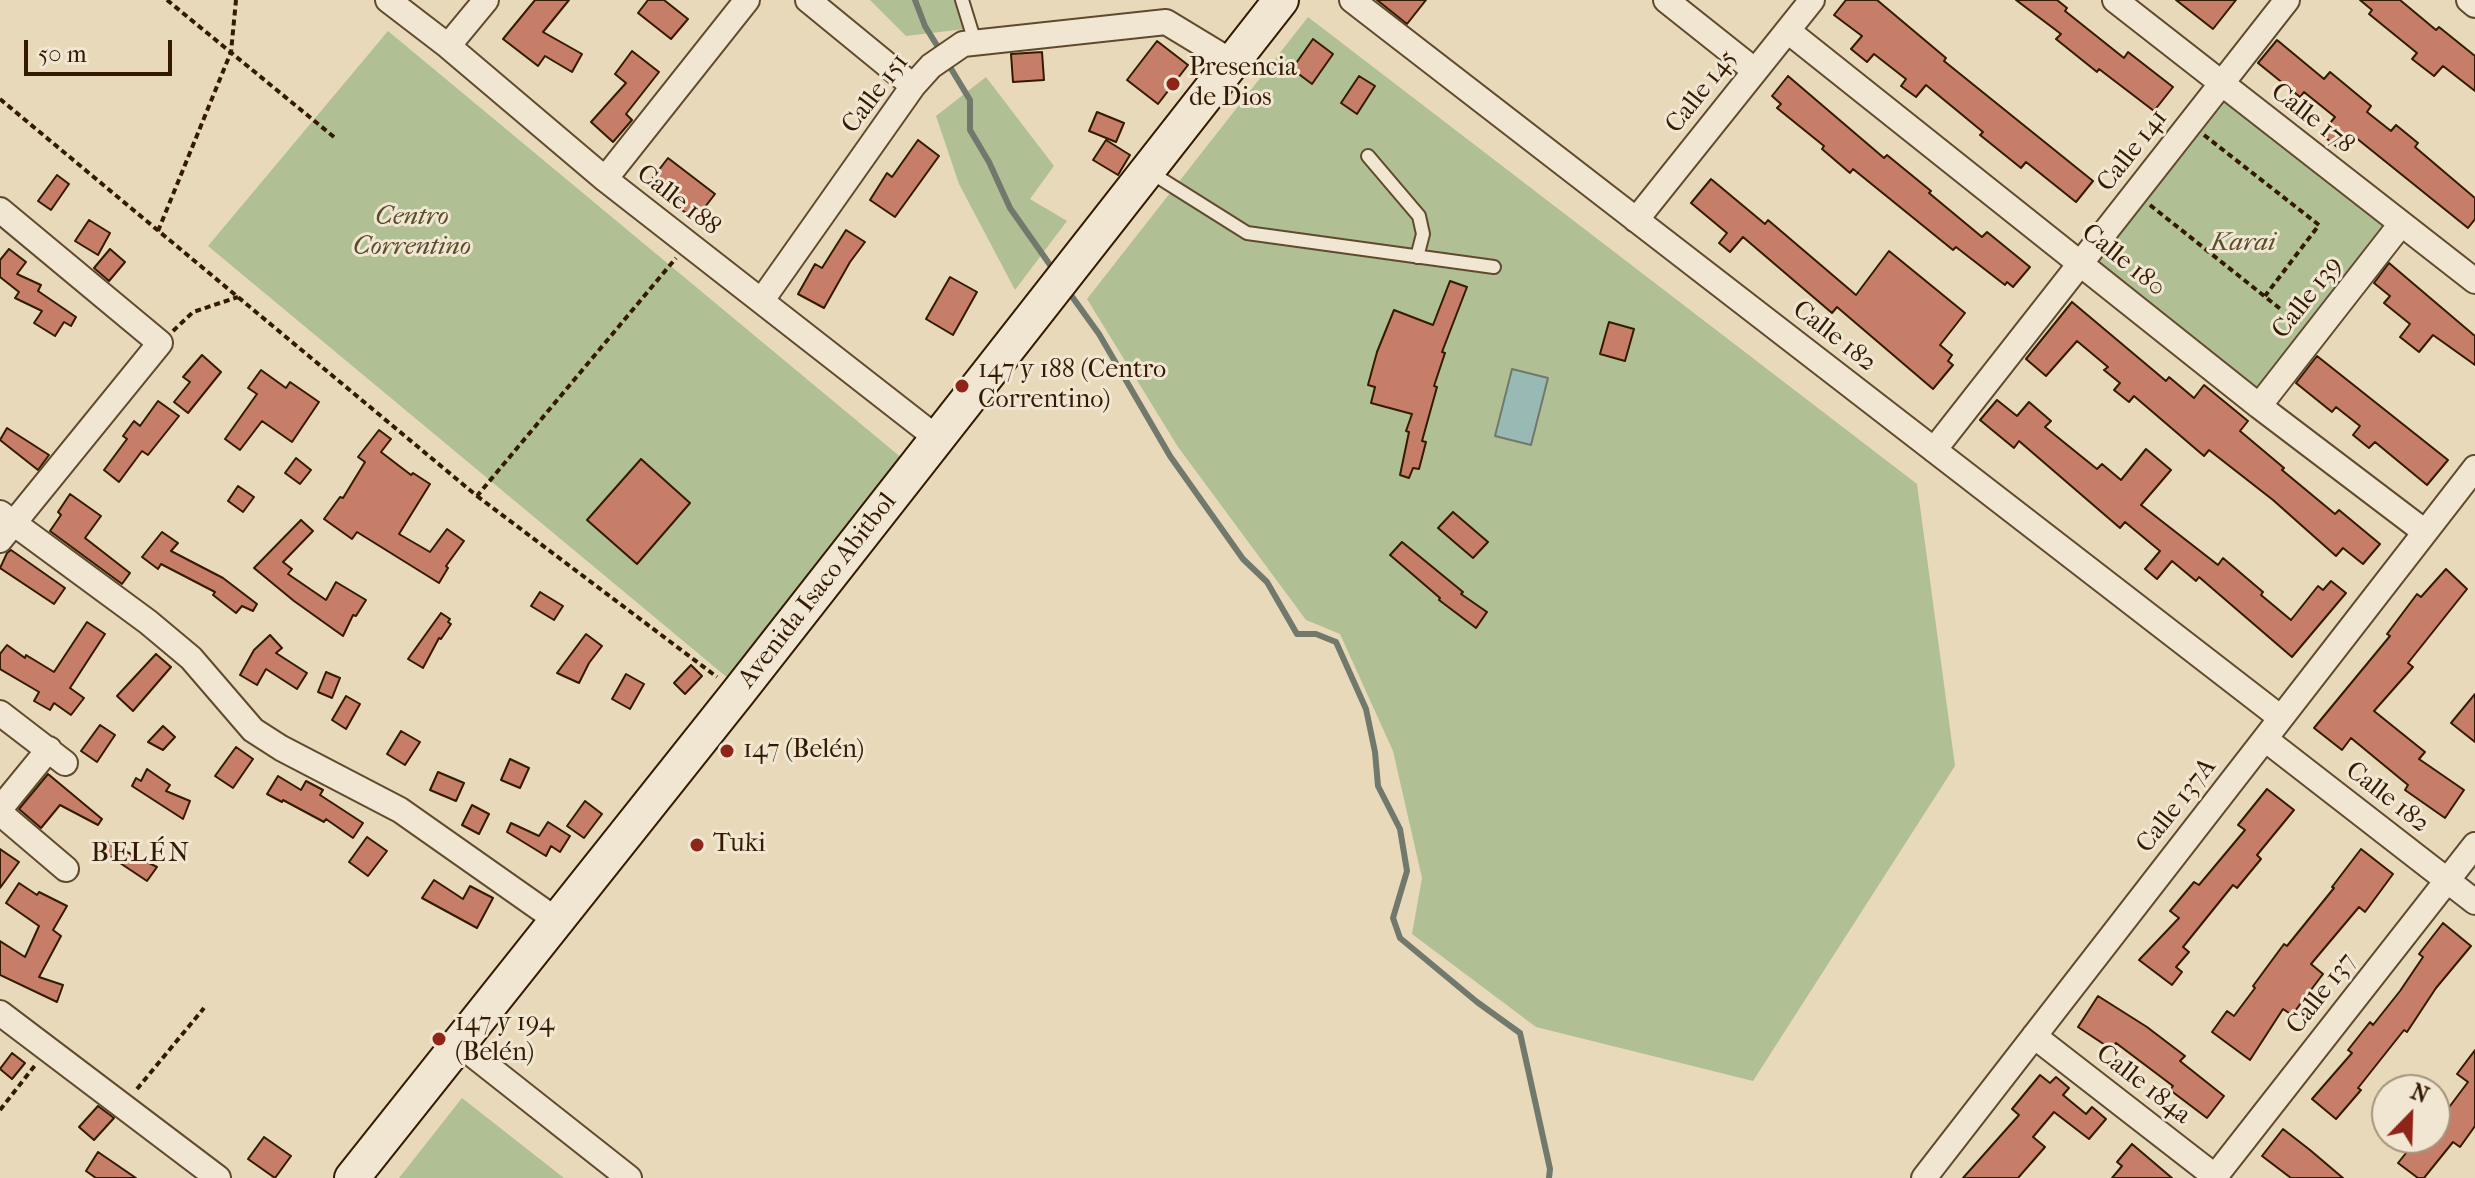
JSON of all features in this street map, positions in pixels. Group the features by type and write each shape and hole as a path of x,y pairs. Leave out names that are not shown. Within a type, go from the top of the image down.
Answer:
{"main road":[{"name":"Avenida Isaco Abitbol","path":"352,1178 737,694 1281,0"}],"street":[{"name":"Calle 188","path":"388,0 448,46 605,179 938,439"},
{"path":"448,46 486,0"},
{"path":"605,179 747,0"},
{"path":"808,0 913,86"},
{"name":"Calle 182","path":"1352,0 2281,718"},
{"path":"1666,0 1754,70"},
{"name":"Calle 145","path":"1636,220 1812,0"},
{"name":"Calle 178","path":"2115,0 2475,281"},
{"name":"Calle 141","path":"1934,450 2287,0"},
{"path":"2469,0 2475,5"},
{"name":"Calle 151","path":"762,300 913,86 931,66 969,43 1165,11 1232,62"},
{"name":"Calle 180","path":"1788,31 2259,406 2425,532"},
{"path":"0,210 160,343 5,526 148,622 191,658 253,730 281,748 400,810 555,919"},
{"name":"Calle 139","path":"2259,406 2401,224"},
{"name":"Calle 137A","path":"1924,1178 2475,468"},
{"path":"0,713 57,756 0,811 66,869"},
{"name":"Calle 182","path":"2265,739 2475,902"},
{"name":"Calle 137","path":"2216,1177 2475,845"},
{"path":"0,1013 218,1178"},
{"name":"Calle 184a","path":"2034,1036 2216,1177"},
{"path":"458,1043 628,1178"}],"lane":[{"path":"962,0 969,43"},
{"path":"1368,156 1419,216 1423,234 1417,257"},
{"path":"1147,170 1247,233 1494,267"}],"path":[{"path":"167,0 334,137"},
{"path":"158,231 231,52 236,0"},
{"path":"0,99 477,496 737,694"},
{"path":"2190,124 2319,225 2265,296"},
{"path":"2135,194 2283,311"},
{"path":"477,496 687,244"},
{"path":"160,343 193,312 238,297"},
{"path":"124,1105 204,1008"},
{"path":"0,1110 47,1049"}],"green space":[{"path":"870,0 959,0 965,29 906,36"},
{"path":"1308,17 1917,484 1955,766 1753,1081 1536,1027 1412,934 1422,878 1393,751 1340,634 1306,620 1178,447 1087,299"},
{"name":"Centro Correntino","path":"388,31 909,464 729,679 208,246"},
{"path":"986,77 1054,166 1030,199 1067,221 1015,290 959,184 936,116"},
{"name":"Karai","path":"2226,101 2387,224 2258,389 2098,263"},
{"path":"462,1098 564,1178 399,1178"}],"water":[{"path":"1512,369 1548,378 1531,445 1495,436"}],"building":[{"path":"535,0 569,0 543,32 582,54 572,72 545,56 538,66 503,39"},
{"path":"648,0 664,0 688,19 671,39 638,13"},
{"path":"1377,0 1426,0 1407,24"},
{"path":"1846,0 1877,0 1946,58 1944,61 2093,181 2076,202 2026,162 2021,168 1926,85 1916,97 1901,86 1906,79 1874,54 1867,62 1851,49 1862,36 1834,15"},
{"path":"2016,0 2057,0 2067,8 2065,11 2124,58 2128,52 2173,87 2154,111 2099,69 2097,72 2056,39 2061,34"},
{"path":"2176,0 2236,0 2213,29"},
{"path":"2360,0 2400,0 2436,30 2439,27 2475,56 2475,91 2443,66 2434,76 2412,59 2417,53 2369,14 2372,10"},
{"path":"1313,39 1333,54 1312,84 1292,69"},
{"path":"2277,40 2324,79 2330,72 2371,106 2367,112 2391,131 2396,125 2418,143 2415,147 2475,198 2475,219 2468,228 2355,137 2342,151 2321,134 2335,117 2304,92 2300,97 2258,63"},
{"path":"1157,41 1188,65 1158,104 1127,80"},
{"path":"632,51 659,72 626,114 632,120 613,142 591,122 626,83 615,74"},
{"path":"1042,52 1044,80 1013,82 1011,54"},
{"path":"1359,76 1375,86 1357,114 1341,103"},
{"path":"1788,76 1884,158 1887,155 1931,191 1929,193 1982,237 1987,232 2030,267 2013,287 2007,282 2005,285 1956,247 1953,250 1853,169 1850,173 1822,149 1824,146 1777,108 1781,104 1772,96"},
{"path":"1097,112 1124,123 1116,142 1089,131"},
{"path":"918,140 939,156 895,217 870,200 887,173 892,177"},
{"path":"1106,140 1130,155 1118,175 1093,160"},
{"path":"668,158 715,194 695,220 648,184"},
{"path":"57,175 69,184 51,210 38,201"},
{"path":"1711,179 1765,224 1768,220 1856,295 1889,251 1965,313 1940,345 1952,355 1948,361 1953,365 1933,389 1837,307 1832,313 1743,237 1730,252 1719,243 1727,233 1691,203"},
{"path":"89,220 110,233 98,255 75,241"},
{"path":"846,230 865,242 824,308 798,294 815,264 822,268"},
{"path":"9,249 26,262 17,274 41,285 38,291 76,317 71,326 64,322 55,336 34,323 42,311 15,298 19,292 0,277 0,260"},
{"path":"110,249 125,262 109,281 94,268"},
{"path":"2389,263 2475,336 2475,365 2433,335 2419,352 2400,337 2410,324 2384,303 2390,296 2374,283"},
{"path":"950,277 977,292 953,335 926,319"},
{"path":"1450,281 1467,287 1442,352 1445,353 1434,386 1437,387 1422,441 1426,442 1419,469 1413,468 1409,478 1400,475 1409,432 1406,431 1412,414 1371,403 1375,387 1368,385 1394,310 1433,325"},
{"path":"2072,302 2166,381 2169,377 2194,398 2204,385 2248,421 2240,431 2284,468 2282,470 2335,514 2339,510 2380,544 2363,564 2343,548 2336,556 2273,500 2209,450 2204,456 2134,396 2129,402 2114,390 2120,383 2104,370 2108,367 2077,341 2046,376 2026,359"},
{"path":"1609,322 1634,329 1625,361 1600,354"},
{"path":"202,355 221,372 188,413 174,402 190,382 183,377"},
{"path":"2317,356 2448,460 2427,485 2375,442 2369,448 2353,435 2360,426 2336,407 2332,412 2296,383"},
{"path":"261,370 286,388 290,382 319,402 292,442 262,421 240,450 225,439 257,394 248,388"},
{"path":"1997,400 2017,416 2029,402 2051,421 2045,427 2097,469 2102,464 2121,480 2146,449 2171,470 2141,505 2218,565 2223,558 2291,620 2318,586 2323,590 2331,581 2346,593 2292,657 2199,577 2196,581 2172,561 2157,579 2145,569 2160,551 2125,522 2120,528 2019,441 2014,448 1980,420"},
{"path":"158,401 179,416 148,455 142,451 119,482 104,470 127,439 123,436 134,421 140,426"},
{"path":"7,428 49,455 38,470 0,440"},
{"path":"379,430 391,439 381,452 411,475 413,473 430,484 399,534 430,552 447,529 464,541 446,566 448,568 439,583 357,532 352,539 324,519 340,497 343,498 365,462 358,457"},
{"path":"296,458 311,470 300,484 285,473"},
{"path":"641,459 690,503 637,564 587,520"},
{"path":"238,486 254,497 243,512 228,501"},
{"path":"70,494 101,516 85,538 130,573 122,584 50,531"},
{"path":"1453,512 1488,542 1473,558 1438,528"},
{"path":"301,520 313,531 283,562 292,569 288,574 326,600 336,582 366,600 356,616 353,615 343,636 254,568"},
{"path":"162,532 178,543 171,551 223,578 257,604 253,611 242,606 236,613 213,595 215,592 161,564 158,569 142,557"},
{"path":"1402,542 1463,592 1461,594 1487,612 1476,628 1439,600 1390,555"},
{"path":"11,550 65,588 54,604 0,568"},
{"path":"2446,569 2467,589 2408,663 2413,667 2374,711 2425,752 2419,759 2464,790 2445,818 2405,790 2408,785 2351,738 2342,750 2314,728 2390,636 2387,634 2417,594 2421,597"},
{"path":"540,592 563,606 554,620 531,606"},
{"path":"441,613 450,619 448,622 451,624 439,638 423,668 408,659"},
{"path":"87,622 105,634 70,688 84,698 71,715 54,703 50,710 34,701 39,692 0,669 0,654 7,645 54,672"},
{"path":"586,634 602,646 579,683 557,673"},
{"path":"270,635 282,648 276,653 307,673 297,689 266,669 257,685 240,675 254,650"},
{"path":"156,654 171,667 133,711 117,696"},
{"path":"691,665 702,676 685,694 674,683"},
{"path":"326,672 340,678 332,698 318,692"},
{"path":"626,674 644,684 630,709 612,699"},
{"path":"2475,694 2475,742 2451,723"},
{"path":"346,696 360,704 346,729 332,720"},
{"path":"100,725 115,735 97,762 81,751"},
{"path":"163,726 175,737 163,750 148,742"},
{"path":"401,731 420,742 405,765 387,754"},
{"path":"236,747 253,759 233,788 215,776"},
{"path":"510,759 529,768 520,788 501,780"},
{"path":"147,769 170,785 166,791 190,801 183,819 132,786 136,778 141,781"},
{"path":"438,772 464,783 456,801 430,790"},
{"path":"48,774 102,819 98,825 60,805 41,828 19,809"},
{"path":"278,776 301,790 306,781 323,790 320,795 363,823 353,838 326,819 324,822 267,794"},
{"path":"2267,789 2294,810 2257,855 2261,859 2237,888 2233,885 2183,947 2189,952 2176,967 2182,972 2172,985 2139,960 2179,918 2170,911 2194,882 2199,885 2245,830 2238,825"},
{"path":"585,801 602,814 584,838 567,826"},
{"path":"472,805 489,814 479,834 462,825"},
{"path":"548,822 570,836 560,852 551,846 546,856 507,832 511,823 539,836"},
{"path":"367,837 387,851 368,876 349,862"},
{"path":"107,842 157,867 147,881 102,851"},
{"path":"0,849 19,862 0,888"},
{"path":"2361,849 2393,874 2365,912 2359,907 2311,964 2323,974 2292,1015 2283,1009 2250,1060 2212,1032 2227,1011 2234,1016 2284,944 2287,946"},
{"path":"434,880 463,899 470,886 493,898 477,928 422,898"},
{"path":"19,883 37,895 39,892 67,906 53,930 61,936 39,977 63,985 57,1002 0,975 0,941 25,957 39,926 6,903"},
{"path":"2443,923 2471,946 2436,988 2407,1032 2404,1030 2336,1119 2312,1099 2352,1053 2348,1050 2370,1022 2373,1025 2400,991 2423,957 2419,954"},
{"path":"2098,996 2185,1056 2180,1061 2224,1096 2207,1118 2170,1090 2173,1086 2116,1043 2111,1049 2078,1027"},
{"path":"2475,1050 2475,1126 2460,1147 2453,1142 2451,1144 2451,1105 2468,1082 2457,1074"},
{"path":"12,1053 25,1063 12,1079 0,1069"},
{"path":"2040,1075 2050,1083 2056,1077 2069,1088 2063,1095 2086,1114 2092,1107 2106,1119 2089,1139 2054,1112 2033,1137 2045,1147 2018,1178 1963,1178 2019,1115 2012,1109"},
{"path":"98,1106 114,1118 94,1140 79,1127"},
{"path":"2283,1129 2343,1178 2291,1178 2262,1156"},
{"path":"264,1137 291,1156 275,1178 248,1159"},
{"path":"2132,1144 2172,1178 2112,1178 2122,1166 2117,1162"},
{"path":"98,1152 136,1178 96,1178 86,1171"},
{"path":"2405,1154 2443,1154 2424,1178 2418,1178 2398,1163"}],"waterway":[{"path":"915,0 925,26 941,52"},
{"path":"947,62 970,100 970,130 1010,208 1055,272"},
{"path":"1068,291 1099,334 1170,456 1243,559 1267,582 1297,634 1316,634 1336,642 1366,709 1378,786 1400,829 1407,871 1393,918 1400,938 1520,1033 1550,1169 1549,1178"}],"place":[{"name":"Presencia de Dios","path":"1173,84"},
{"name":"147 y 188 (Centro Correntino)","path":"962,386"},
{"name":"147 (Belén)","path":"727,751"},
{"name":"Tuki","path":"697,845"},
{"name":"147 y 194 (Belén)","path":"439,1039"}],"district":[{"name":"BELÉN","path":"141,854"}]}
